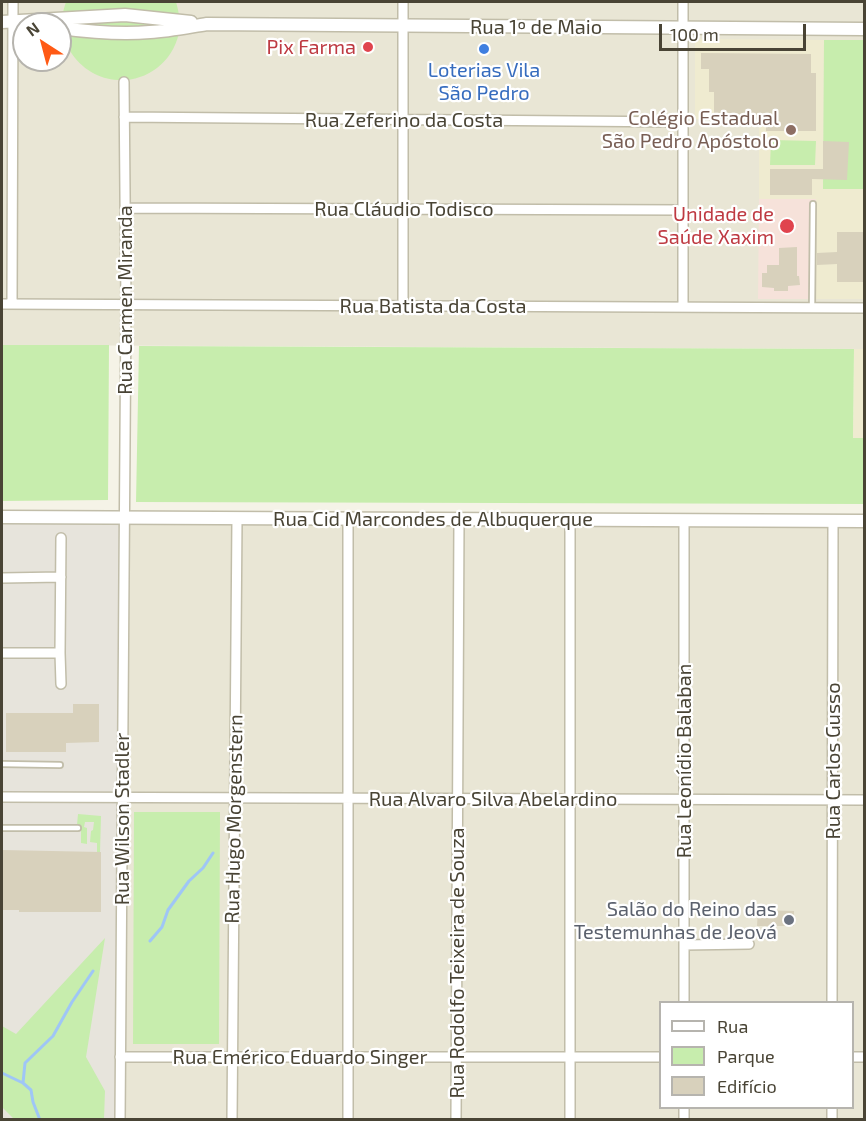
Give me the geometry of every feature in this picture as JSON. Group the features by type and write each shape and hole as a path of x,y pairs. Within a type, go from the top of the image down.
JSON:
{"street":[{"path":"12,304 11,24 13,2"},
{"path":"403,2 403,306"},
{"path":"683,2 683,307"},
{"name":"Rua 1º de Maio","path":"11,24 125,15 207,24 864,29"},
{"name":"Rua 1º de Maio","path":"72,30 124,34 207,24"},
{"name":"Rua Carmen Miranda","path":"124,82 126,304 124,518"},
{"name":"Rua Zeferino da Costa","path":"124,117 683,122"},
{"name":"Rua Cláudio Todisco","path":"125,208 683,210"},
{"name":"Rua Batista da Costa","path":"2,304 864,308"},
{"name":"Rua Cid Marcondes de Albuquerque","path":"2,518 864,520"},
{"name":"Rua Wilson Stadler","path":"120,1119 124,518"},
{"name":"Rua Hugo Morgenstern","path":"232,1119 237,518"},
{"path":"348,519 348,1119"},
{"name":"Rua Rodolfo Teixeira de Souza","path":"456,1119 459,519"},
{"path":"570,520 570,1119"},
{"name":"Rua Leonídio Balaban","path":"684,520 684,1001"},
{"name":"Rua Carlos Gusso","path":"832,1001 833,520"},
{"path":"61,538 61,684"},
{"path":"2,578 61,577"},
{"path":"2,653 60,653"},
{"name":"Rua Alvaro Silva Abelardino","path":"2,797 864,801"},
{"path":"684,945 749,944"},
{"name":"Rua Emérico Eduardo Singer","path":"120,1057 659,1057"}],"lane":[{"path":"812,308 813,204"},
{"path":"2,764 60,765"},
{"path":"2,828 78,828"}],"shaded area":[{"path":"2,2 864,2 864,349 2,345"},
{"name":"Colégio Estadual São Pedro Apóstolo","path":"695,39 824,40 823,188 864,189 864,299 815,299 816,200 759,199 759,119 695,119"},
{"name":"Unidade de Saúde Xaxim","path":"759,199 816,199 815,299 758,299"},
{"path":"854,349 864,349 864,438 853,438"},
{"path":"2,517 124,518 120,1119 2,1120"},
{"path":"124,518 864,521 864,1119 120,1120"}],"green space":[{"path":"66,2 176,2 179,33 172,51 148,74 132,79 116,80 100,76 85,68 72,54 72,12 63,12"},
{"path":"824,40 864,40 864,189 823,189"},
{"path":"771,140 816,141 815,165 770,165"},
{"path":"2,345 109,345 108,500 2,501"},
{"path":"139,346 854,349 853,438 864,438 864,504 136,502"},
{"path":"134,812 220,812 219,1044 133,1044"},
{"path":"78,814 101,816 100,853 97,853 97,843 90,842 94,822 85,822 87,844 81,843 81,825 77,825"},
{"path":"105,938 86,1057 105,1091 104,1119 14,1119 2,1107 2,1026 16,1034"}],"building":[{"path":"701,53 811,54 811,73 816,73 816,131 766,131 766,119 714,119 714,92 709,92 709,69 701,69"},
{"path":"823,141 849,142 847,180 812,179 812,195 770,195 770,169 823,169"},
{"path":"837,232 864,232 864,282 837,282 837,264 817,265 817,253 837,252"},
{"path":"797,247 797,276 799,276 800,285 788,286 788,291 774,291 774,288 762,287 762,273 767,273 767,265 779,265 779,248"},
{"path":"73,704 99,704 99,742 66,743 66,752 6,752 6,713 73,713"},
{"path":"2,850 101,852 101,912 2,910"},
{"path":"758,910 794,911 794,926 757,926"}],"waterway":[{"path":"150,941 162,927 168,910 213,853"},
{"path":"23,1083 25,1063 53,1036 93,971"},
{"path":"2,1073 23,1083 31,1090 40,1120"}],"place":[{"name":"Pix Farma","path":"368,47"},
{"name":"Loterias Vila São Pedro","path":"484,49"},
{"name":"Colégio Estadual São Pedro Apóstolo","path":"791,130"},
{"name":"Unidade de Saúde Xaxim","path":"787,226"},
{"name":"Salão do Reino das Testemunhas de Jeová","path":"789,920"}]}
